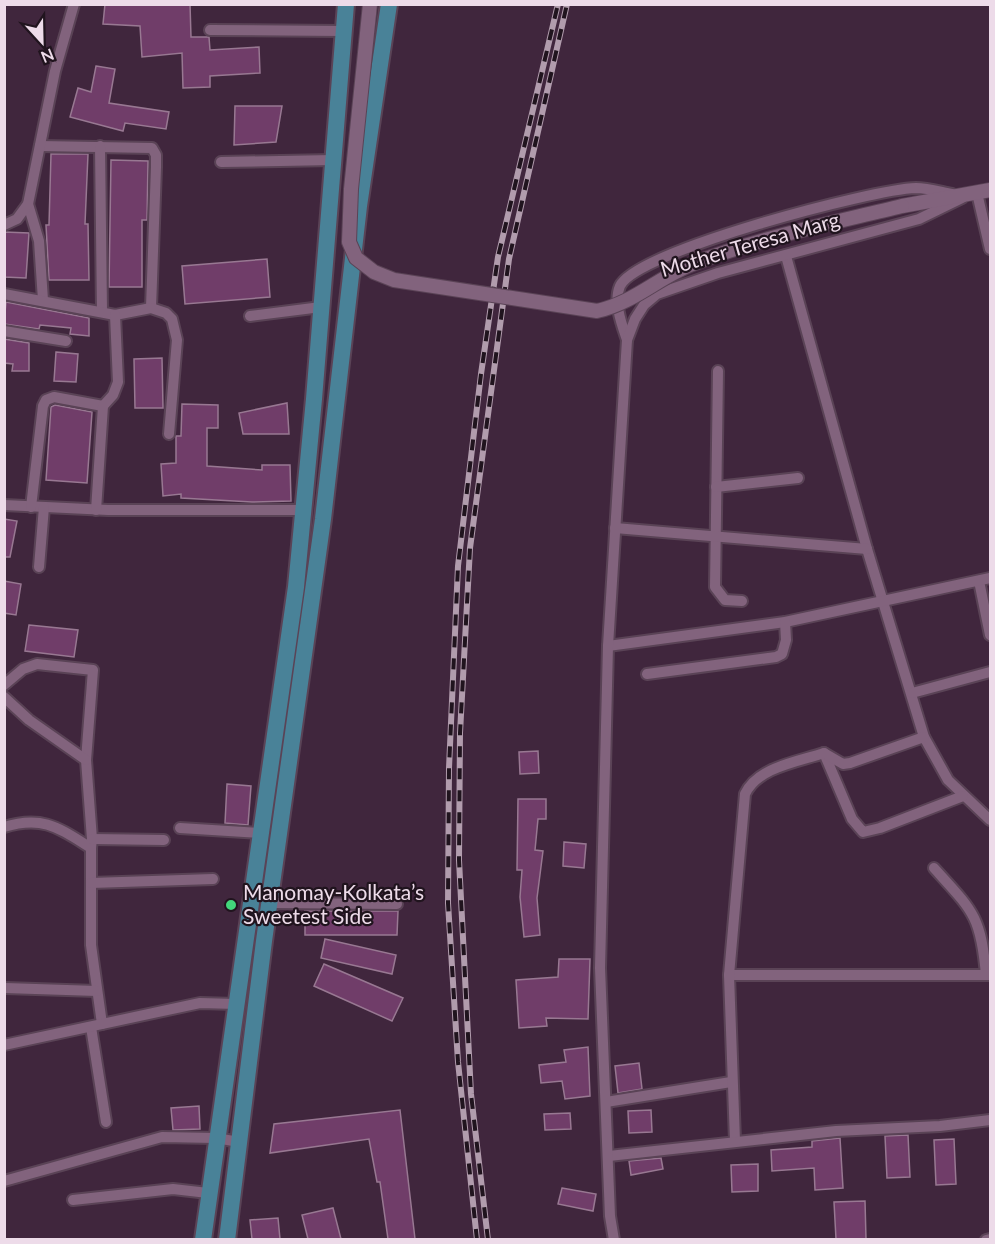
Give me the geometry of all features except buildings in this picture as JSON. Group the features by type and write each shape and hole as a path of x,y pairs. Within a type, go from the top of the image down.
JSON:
{"main road":[{"path":"203,1239 296,587 314,399 346,4"},
{"path":"227,1239 270,903 322,530 335,401 389,4"},
{"path":"337,109 373,112"},
{"path":"314,399 335,401"}],"street":[{"path":"4,225 17,219 28,204 55,71 74,4"},
{"path":"370,4 351,189 349,242 356,258 374,272 405,282 597,311 627,301 685,267 727,250 902,206 978,193 990,249"},
{"path":"210,30 343,31"},
{"path":"40,146 144,146 152,148 156,155 151,308"},
{"path":"100,146 102,312"},
{"path":"220,162 333,160"},
{"name":"Mother Teresa Marg","path":"627,340 618,298 620,286 629,275 663,257 729,233 871,197 916,188 978,193"},
{"name":"Mother Teresa Marg","path":"627,340 635,319 644,305 657,294 680,284 919,219 978,193"},
{"path":"28,204 39,241 43,300"},
{"path":"786,255 867,549 924,737 940,768 963,796 990,820"},
{"path":"4,294 116,315 151,308 166,313 176,327 169,434"},
{"path":"250,315 321,307"},
{"path":"96,510 103,406 113,395 118,382 116,315"},
{"path":"4,331 66,341"},
{"path":"614,1239 600,968 608,646 627,340"},
{"path":"718,371 715,587 725,600 742,601"},
{"path":"30,507 43,406 46,400 54,397 103,406"},
{"path":"716,487 798,478"},
{"path":"4,505 96,510 304,510"},
{"path":"39,567 44,507"},
{"path":"615,528 867,549"},
{"path":"608,646 785,622 985,579 990,635"},
{"path":"647,674 776,657 782,654 785,648 785,622"},
{"path":"4,685 23,669 37,664 93,670 86,760 92,843 91,945 97,991 97,1025 106,1122"},
{"path":"912,693 990,672"},
{"path":"4,697 29,720 86,760"},
{"path":"735,1141 731,1082 729,975 745,794 750,782 761,774 824,753 843,764 850,764 924,737"},
{"path":"824,753 852,819 863,832 870,832 963,796"},
{"path":"4,827 23,821 53,825 92,843 164,840"},
{"path":"180,828 260,833"},
{"path":"729,975 988,975 983,938 977,920 967,905 934,868"},
{"path":"91,883 213,879"},
{"path":"270,903 397,904"},
{"path":"5,988 97,991"},
{"path":"4,1045 200,1003 236,1004"},
{"path":"606,1102 731,1082"},
{"path":"609,1156 735,1141 990,1120"},
{"path":"4,1181 162,1137 216,1138 240,1142"},
{"path":"73,1200 173,1189 208,1193"}],"railway":[{"path":"477,1240 458,1062 448,903 449,768 458,566 481,374 498,257 558,4"},
{"path":"488,1240 471,1094 459,860 460,733 470,548 509,259 567,4"}],"place":[{"name":"Manomay-Kolkata’s Sweetest Side","path":"231,905"}]}
